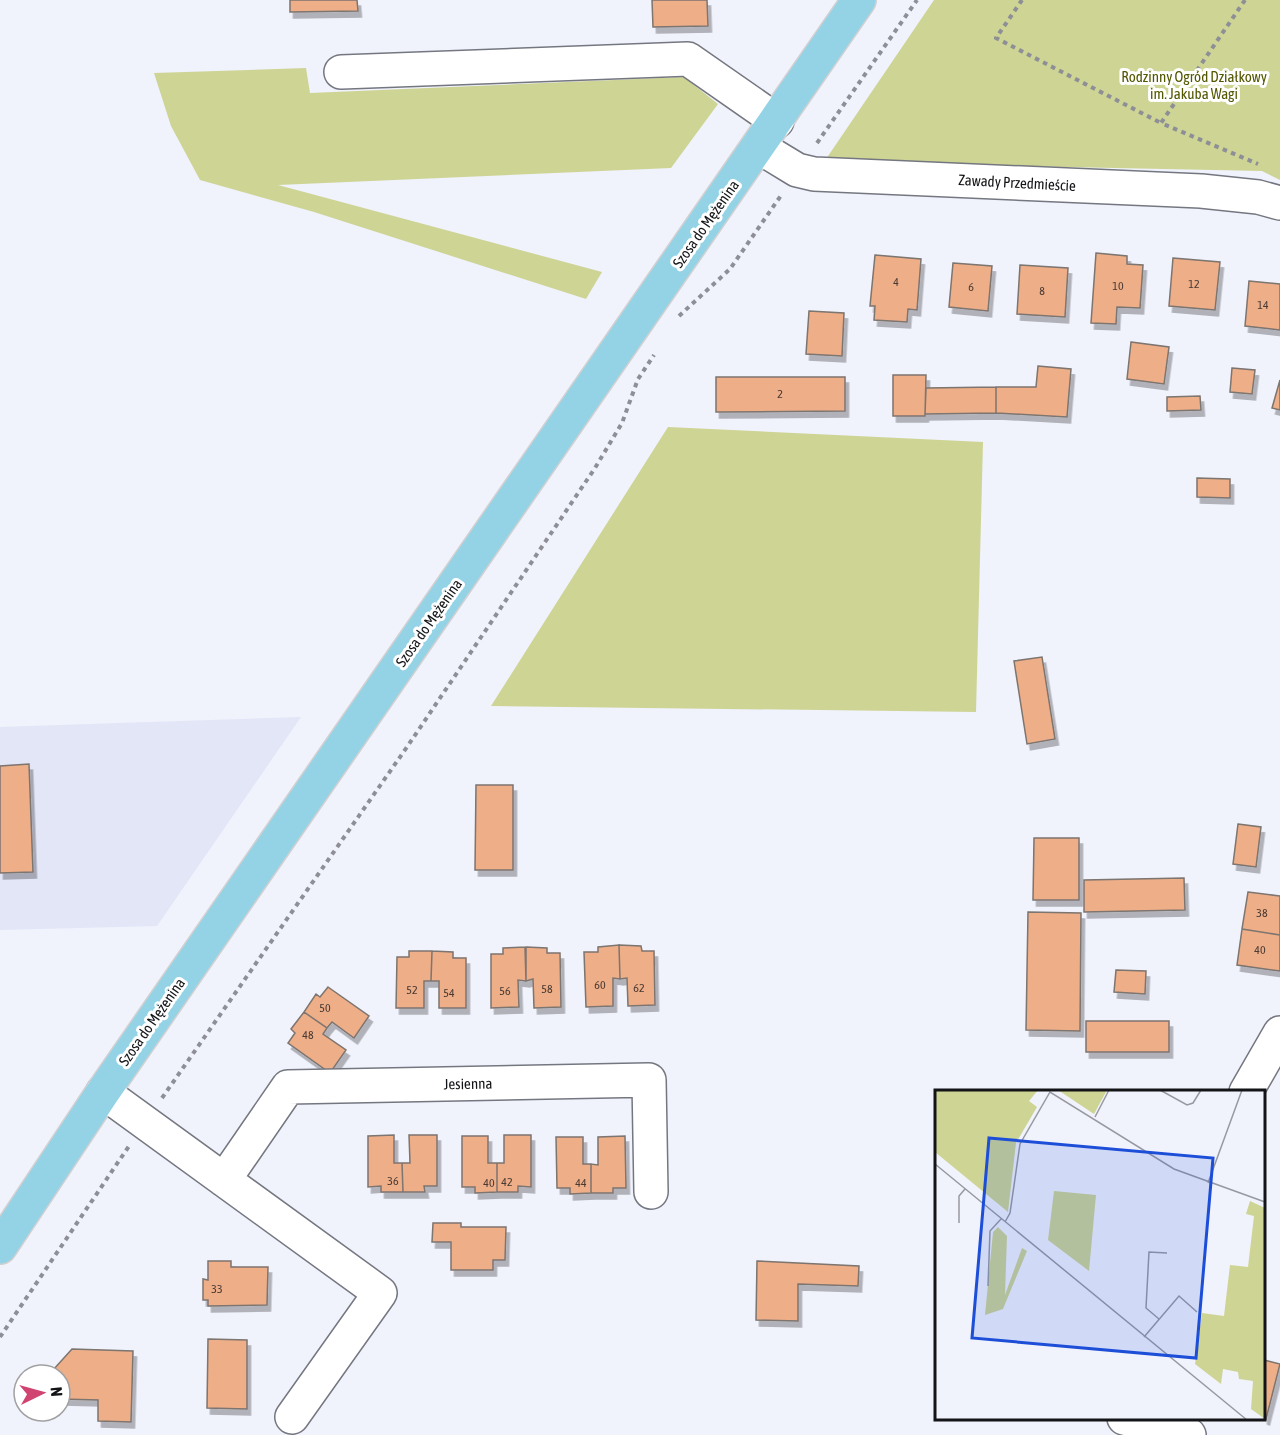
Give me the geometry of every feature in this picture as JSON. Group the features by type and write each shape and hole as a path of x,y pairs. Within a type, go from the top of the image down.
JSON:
{"main road":[{"name":"Szosa do Mężenina","path":"0,1247 103,1092 859,0"}],"street":[{"name":"Zawady Przedmieście","path":"341,72 688,59 768,134 797,170 814,174 1212,192 1258,197 1280,203"},
{"path":"1247,1090 1280,1033"},
{"name":"Jesienna","path":"224,1180 288,1087 649,1080 651,1192"},
{"path":"103,1092 380,1293 292,1417"},
{"path":"1112,1435 1116,1420"},
{"path":"1128,1420 1189,1435"}],"path":[{"path":"678,318 730,269 917,0"},
{"path":"1022,0 996,38 1161,123 1269,169"},
{"path":"1161,123 1245,0"},
{"path":"326,865 595,468 622,423 638,379 655,353"}],"shaded area":[{"path":"301,717 157,926 0,930 0,727"}],"green space":[{"name":"Rodzinny Ogród Działkowy im. Jakuba Wagi","path":"934,0 1280,0 1280,180 1262,171 824,162"},
{"path":"306,68 310,93 684,77 718,104 671,168 278,185 602,272 586,299 314,212 200,180 171,126 154,73"},
{"path":"668,427 983,442 976,712 491,706"}],"building":[{"path":"290,0 357,0 358,11 290,12"},
{"path":"652,0 707,0 708,26 653,27"},
{"path":"1096,253 1127,256 1127,264 1143,265 1140,308 1117,307 1116,324 1091,323"},
{"path":"875,255 921,259 917,310 908,309 907,322 874,320 875,306 870,306"},
{"path":"1173,258 1220,262 1215,310 1169,306"},
{"path":"953,263 992,266 988,311 949,307"},
{"path":"1020,265 1068,268 1065,317 1017,314"},
{"path":"1249,281 1280,284 1280,330 1245,326"},
{"path":"809,311 844,313 842,356 806,354"},
{"path":"1131,342 1169,347 1164,384 1127,379"},
{"path":"1038,366 1071,369 1067,417 996,413 996,387 1036,387"},
{"path":"1232,368 1255,370 1252,394 1230,392"},
{"path":"893,375 926,375 925,416 893,416"},
{"path":"716,377 845,377 845,411 716,412"},
{"path":"1280,380 1280,410 1272,408"},
{"path":"996,387 996,413 925,414 926,388"},
{"path":"1200,396 1201,410 1167,411 1167,397"},
{"path":"1197,478 1230,479 1230,498 1197,497"},
{"path":"1042,657 1055,739 1027,744 1014,661"},
{"path":"29,764 33,872 0,873 0,766"},
{"path":"476,785 513,785 513,870 475,870"},
{"path":"1238,824 1261,827 1256,867 1233,864"},
{"path":"1034,838 1079,838 1079,900 1033,900"},
{"path":"1184,878 1185,910 1084,912 1084,880"},
{"path":"1248,892 1280,896 1280,935 1242,929"},
{"path":"1028,912 1081,913 1080,1031 1026,1030"},
{"path":"1242,929 1280,935 1280,971 1237,965"},
{"path":"619,945 641,946 642,951 654,951 655,1005 628,1006 627,978 620,979"},
{"path":"619,945 620,979 613,978 613,1006 586,1007 584,952 598,952 598,947"},
{"path":"525,947 526,981 518,980 519,1007 491,1008 491,954 503,954 503,948"},
{"path":"526,947 547,948 547,953 560,953 561,1007 534,1008 533,979 526,981"},
{"path":"409,951 432,951 431,981 424,981 424,1008 396,1008 397,957 409,957"},
{"path":"432,951 453,952 453,958 466,958 466,1008 439,1008 439,981 431,981"},
{"path":"1116,970 1146,971 1145,994 1114,992"},
{"path":"328,987 369,1016 354,1038 332,1022 327,1028 304,1012 316,994 320,997"},
{"path":"304,1012 327,1028 323,1034 346,1050 330,1073 288,1043 295,1033 291,1029"},
{"path":"1086,1021 1169,1021 1169,1052 1086,1052"},
{"path":"394,1135 394,1163 402,1163 403,1192 381,1192 381,1186 368,1187 368,1136"},
{"path":"409,1135 437,1135 437,1186 424,1186 425,1192 403,1192 402,1163 410,1163"},
{"path":"504,1135 531,1135 531,1187 518,1186 518,1192 497,1192 497,1163 504,1163"},
{"path":"462,1136 488,1136 488,1163 497,1163 497,1192 475,1193 475,1187 462,1187"},
{"path":"625,1136 626,1188 613,1188 613,1193 591,1193 591,1164 598,1165 598,1137"},
{"path":"556,1137 583,1137 583,1164 591,1164 591,1193 570,1194 570,1188 557,1188"},
{"path":"433,1223 461,1223 461,1227 506,1227 505,1260 493,1260 493,1270 451,1270 451,1242 432,1242"},
{"path":"208,1261 231,1261 231,1267 268,1267 267,1305 208,1306 208,1300 203,1300 203,1279 208,1280"},
{"path":"757,1261 859,1266 858,1286 798,1284 798,1321 756,1320"},
{"path":"208,1339 247,1340 247,1409 207,1408"},
{"path":"72,1349 133,1351 131,1422 98,1421 98,1400 72,1399 72,1363 59,1363"},
{"path":"1265,1360 1280,1364 1265,1418"}]}
